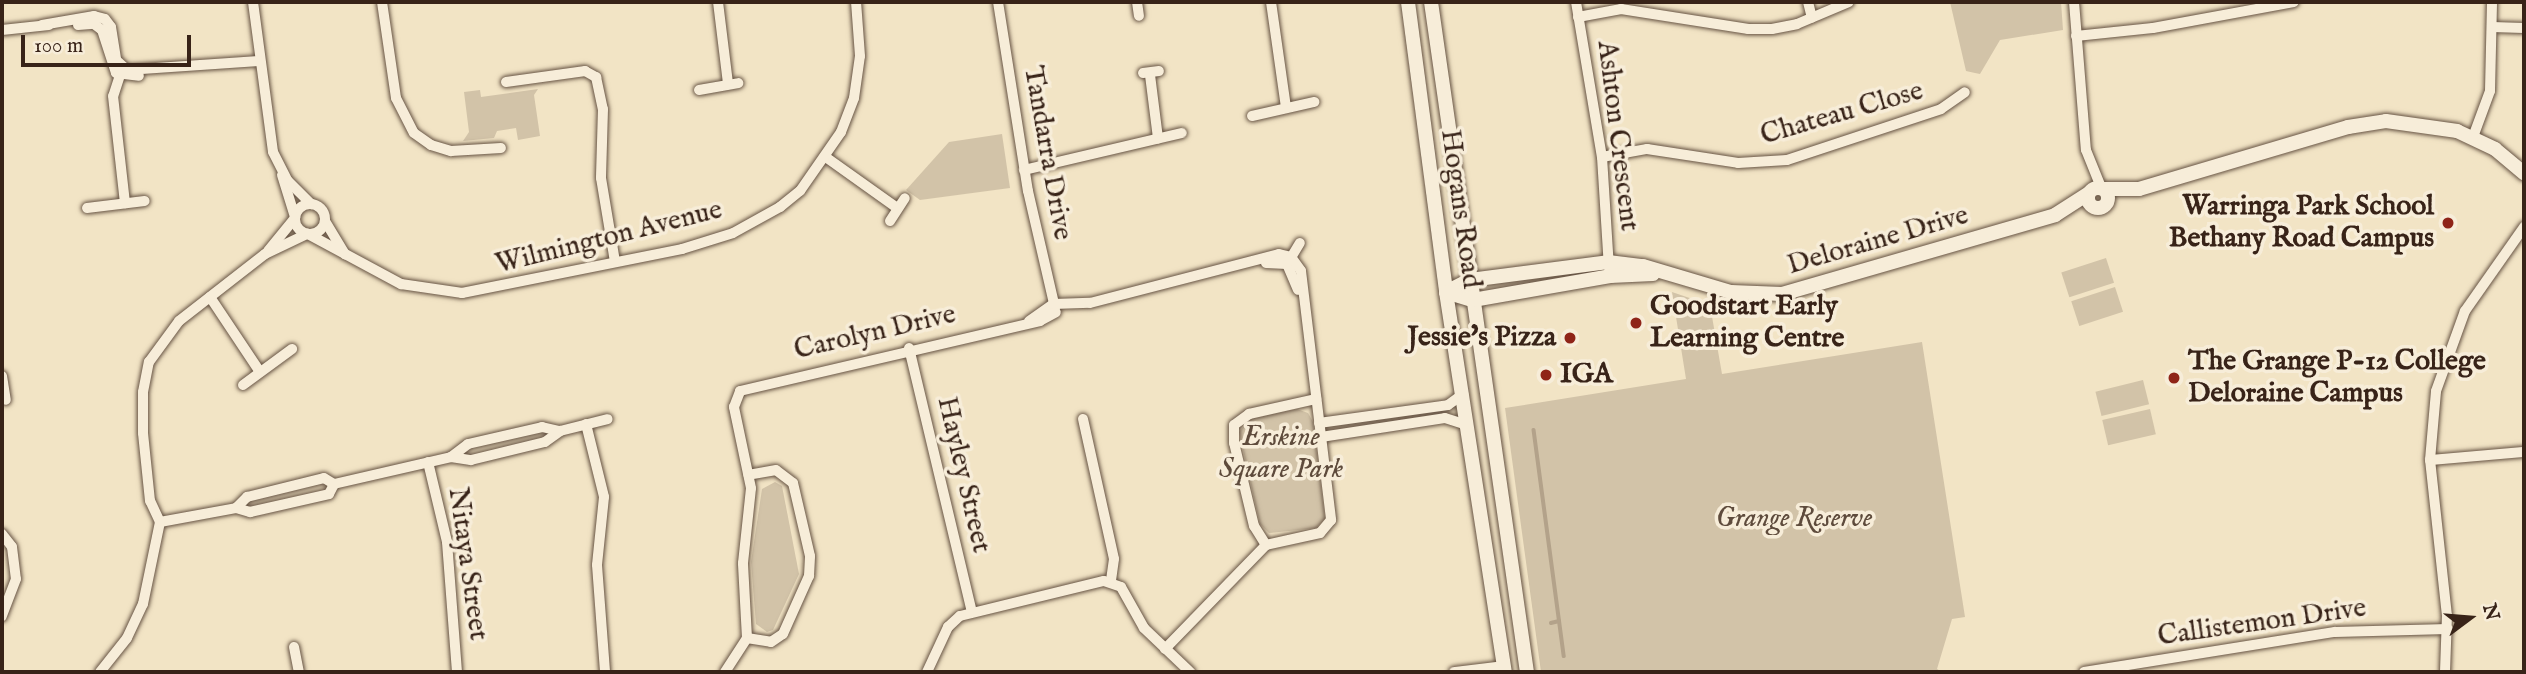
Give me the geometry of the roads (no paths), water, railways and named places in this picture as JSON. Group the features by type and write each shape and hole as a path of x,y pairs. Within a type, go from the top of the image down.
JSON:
{"street":[{"path":"253,2 258,61 271,142 295,218 307,234"},
{"path":"382,2 396,98 414,133 430,145 451,151 501,148"},
{"path":"699,90 733,84 718,2"},
{"name":"Wilmington Avenue","path":"307,234 401,284 462,293 615,262 733,233 780,207 827,158 854,98 860,56 856,2"},
{"name":"Tandarra Drive","path":"998,2 1024,170 1055,308"},
{"path":"1137,2 1139,16"},
{"path":"1271,2 1286,108"},
{"name":"Hogans Road","path":"1408,2 1446,292 1504,669"},
{"name":"Hogans Road","path":"1432,2 1527,668"},
{"name":"Ashton Crescent","path":"1576,2 1602,157 1609,269"},
{"path":"1808,2 1812,18"},
{"path":"1578,17 1621,9 1748,29 1812,18 1849,2"},
{"path":"2074,2 2090,167 2099,192"},
{"path":"2076,36 2153,28 2294,2"},
{"path":"2473,137 2488,103 2493,2"},
{"path":"2,30 94,16 105,19 112,31 114,57 121,71 113,96 125,203"},
{"path":"2492,27 2524,28"},
{"path":"121,71 258,61"},
{"path":"506,82 585,71 596,77 603,109 601,178 615,262"},
{"path":"1151,73 1158,138"},
{"name":"Chateau Close","path":"1602,157 1647,149 1738,163 1787,160 1941,109 1965,92"},
{"path":"1252,116 1314,102"},
{"name":"Deloraine Drive","path":"1446,292 1470,280 1555,268 1661,273 1742,294 1794,292 2066,210 2099,192 2131,191 2367,123 2427,123 2473,137 2524,173"},
{"path":"1024,170 1182,133"},
{"path":"827,158 897,208"},
{"path":"282,171 311,204 322,210 346,255"},
{"name":"Deloraine Drive","path":"2066,210 2094,208 2099,192"},
{"path":"890,221 905,198"},
{"path":"87,208 145,201"},
{"path":"100,672 127,638 143,604 160,522 150,501 142,433 144,378 165,337 265,254 301,207 311,204"},
{"path":"265,254 307,234 320,231 326,221"},
{"path":"2445,672 2448,629 2430,460 2432,411 2448,351 2475,293 2520,237 2524,227"},
{"path":"1165,649 1266,545 1315,534 1331,520 1301,271 1289,261 1300,243"},
{"name":"Carolyn Drive","path":"748,475 736,398 750,386 1029,321 1055,308 1090,303 1279,254 1289,261"},
{"path":"1555,268 1558,284"},
{"name":"Deloraine Drive","path":"1473,300 1558,284 1609,269"},
{"path":"1446,292 1473,300"},
{"path":"210,297 260,372"},
{"name":"Hayley Street","path":"909,348 972,612"},
{"path":"243,385 292,349"},
{"path":"2,376 8,401"},
{"path":"1319,423 1448,405 1463,394"},
{"path":"1266,545 1254,526 1234,425 1249,414 1316,399"},
{"path":"1321,437 1445,418 1467,425"},
{"path":"451,457 471,460 524,448 550,440 560,431 608,419"},
{"path":"1083,419 1114,559 1111,581"},
{"path":"586,424 604,497 597,565 605,672"},
{"path":"236,508 247,497 311,481 324,478 334,484 451,457 480,441 542,427 560,431"},
{"path":"2430,460 2524,452"},
{"name":"Nitaya Street","path":"428,462 447,542 457,672"},
{"path":"725,672 747,638 743,564 752,502 748,475 776,470 793,483 810,556 809,576 786,630 771,642 747,638"},
{"path":"160,522 236,508 250,512 329,494 334,484"},
{"path":"2,534 12,547 16,579 2,616"},
{"path":"927,672 948,626 972,612 1111,581 1121,587 1144,628 1190,672"},
{"name":"Callistemon Drive","path":"2084,672 2336,632 2448,629"},
{"path":"294,647 299,672"},
{"path":"1454,672 1527,668"}],"waterway":[{"path":"1534,430 1564,656"},
{"path":"1551,623 1559,621"}],"place":[{"name":"Warringa Park School Bethany Road Campus","path":"2448,223"},
{"name":"Goodstart Early Learning Centre","path":"1636,323"},
{"name":"Jessie's Pizza","path":"1570,338"},
{"name":"IGA","path":"1546,375"},
{"name":"The Grange P-12 College Deloraine Campus","path":"2174,378"}],"park label":[{"name":"Erskine Square Park","path":"1281,454"},
{"name":"Grange Reserve","path":"1794,519"}]}
